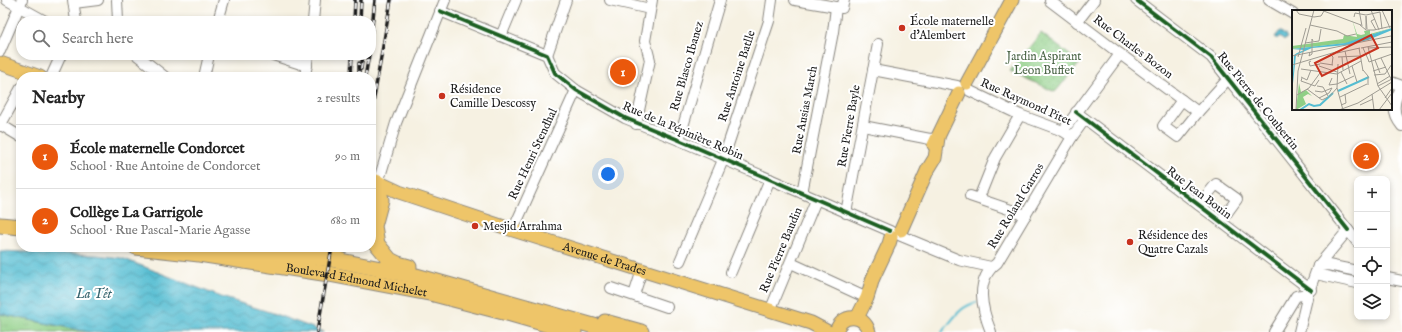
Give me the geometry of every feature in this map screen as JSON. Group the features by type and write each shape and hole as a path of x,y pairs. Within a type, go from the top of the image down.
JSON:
{"highway":[{"path":"376,189 381,200 376,219"},
{"path":"1,232 16,228"},
{"path":"1,232 16,235"},
{"path":"376,240 377,244 390,260 398,264 522,297 641,332"},
{"name":"Boulevard Edmond Michelet","path":"181,252 329,274 434,294 574,332"},
{"name":"Boulevard Edmond Michelet","path":"270,252 331,259 416,276 616,332"},
{"path":"352,279 466,308 545,332"}],"main road":[{"path":"869,332 865,323 857,318 867,298 873,278 879,265 890,252 904,210 916,195 926,171 934,158 938,138 946,122 960,102 963,88 987,36 999,25 1012,0"},
{"path":"0,63 22,72"},
{"name":"Avenue de Prades","path":"376,183 513,230 811,323 838,327 848,318 857,318"},
{"name":"Avenue de Prades","path":"811,323 828,332"}],"street":[{"path":"6,0 20,3 37,16"},
{"path":"75,16 74,2 98,0"},
{"path":"117,0 118,16"},
{"path":"219,16 224,0"},
{"path":"314,16 316,0"},
{"path":"376,174 445,0"},
{"path":"502,36 516,0"},
{"path":"440,11 547,54 566,0"},
{"path":"610,0 651,5 644,41 650,60 636,124"},
{"name":"Rue Blasco Ibanez","path":"679,140 720,0"},
{"name":"Rue Antoine Batlle","path":"680,261 723,160 770,20 772,0"},
{"path":"795,0 842,8 844,0"},
{"name":"Rue Charles Bozon","path":"1051,0 1050,1 1077,22 1198,112"},
{"path":"1077,22 1094,0"},
{"name":"Rue Pierre de Coubertin","path":"1136,0 1212,57 1354,238"},
{"path":"1269,0 1292,13"},
{"path":"0,51 20,3"},
{"name":"Rue Ausias March","path":"802,193 833,32 836,7"},
{"name":"Rue Pierre Bayle","path":"846,213 878,44"},
{"name":"Rue de la Pépinière Robin","path":"547,54 555,73 576,90 636,124 679,140 846,213 959,260 991,267"},
{"path":"1063,131 1120,54"},
{"path":"53,72 59,60"},
{"path":"143,60 159,72"},
{"path":"205,72 208,60"},
{"path":"288,60 307,66"},
{"path":"306,72 308,60"},
{"name":"Rue Raymond Pitet","path":"873,70 963,88 1020,115 1063,131 1072,137"},
{"path":"1182,100 1163,126 1178,137 1228,79"},
{"path":"1392,82 1402,86 1396,95 1394,103 1394,112 1397,120 1402,126"},
{"name":"Rue Henri Stendhal","path":"513,230 576,90"},
{"path":"16,97 0,126 16,134"},
{"name":"Rue Jean Bouin","path":"1076,112 1221,221 1309,292"},
{"path":"1020,115 995,158 975,197 1026,215"},
{"name":"Rue Roland Garros","path":"991,332 984,314 982,297 983,281 991,267 997,263 1072,137 1085,119"},
{"path":"863,126 930,138 938,138"},
{"path":"731,272 770,179"},
{"name":"Rue Jean Bouin","path":"1199,205 1216,184 1237,199 1221,221"},
{"name":"Rue Pierre Baudin","path":"770,311 816,200"},
{"path":"1299,332 1309,292 1317,270 1348,230"},
{"path":"790,263 867,298"},
{"path":"1317,270 1328,265 1354,268"},
{"path":"634,295 642,270"},
{"path":"1317,270 1354,281"},
{"path":"1390,279 1402,281"},
{"path":"611,288 667,307"},
{"path":"1274,332 1296,296 1309,292"}],"green space":[{"name":"Jardin Aspirant Leon Buffet","path":"1041,33 1080,63 1055,92 1010,71"},
{"path":"0,314 89,332 0,332"}],"water":[{"path":"1280,31 1287,37 1284,41 1280,37 1278,39 1275,37"},
{"name":"La Têt","path":"0,251 97,255 122,258 221,297 272,313 324,332 89,332 0,314"}],"waterway":[{"path":"942,332 961,310 970,304 977,302"}],"railway":[{"path":"354,16 355,0"},
{"path":"360,16 361,0"},
{"path":"373,16 375,0"},
{"path":"376,86 391,0"},
{"path":"351,72 352,60"},
{"path":"361,69 362,60"},
{"path":"366,72 368,60"},
{"path":"359,63 359,72"},
{"path":"317,332 331,252"}],"cycle path":[{"path":"1136,0 1211,57 1348,230"},
{"path":"440,11 547,55 555,73 576,90 625,118 890,231"},
{"path":"1076,112 1311,290"}],"place":[{"name":"École maternelle d'Alembert","path":"902,28"},
{"name":"École maternelle Condorcet","path":"623,72"},
{"name":"Résidence Camille Descossy","path":"442,96"},
{"name":"Collège La Garrigole","path":"1366,156"},
{"name":"Mesjid Arrahma","path":"475,226"},
{"name":"Résidence des Quatre Cazals","path":"1130,242"}]}
